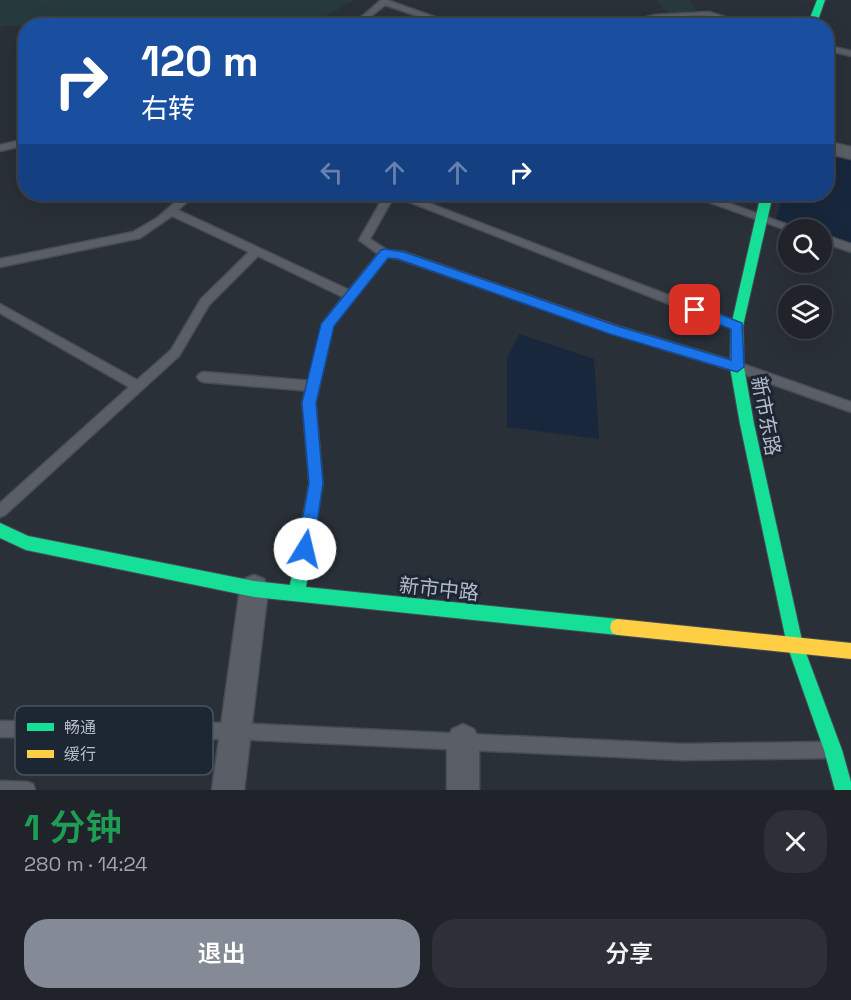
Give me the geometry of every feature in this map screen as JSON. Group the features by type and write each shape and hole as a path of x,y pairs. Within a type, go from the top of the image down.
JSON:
{"street":[{"path":"814,18 821,0"},
{"path":"834,149 851,153"},
{"name":"新市东路","path":"765,201 738,326 737,367 747,424 795,645 833,750 844,790"},
{"path":"297,593 316,483 309,403 328,324"},
{"name":"新市中路","path":"0,530 26,543 254,589 851,651"},
{"path":"228,790 254,589"},
{"path":"463,740 463,790"}],"lane":[{"path":"364,18 384,2 432,18"},
{"path":"651,18 709,14 723,18"},
{"path":"834,49 851,54"},
{"path":"0,148 18,144"},
{"path":"0,263 135,235 183,201"},
{"path":"386,201 364,240 385,254 399,255 615,330 737,367 851,407"},
{"path":"415,201 738,326"},
{"path":"715,201 778,223"},
{"path":"171,211 351,296"},
{"path":"832,241 851,248"},
{"path":"0,512 175,353 205,302 257,251"},
{"path":"328,324 385,254"},
{"path":"0,308 139,387"},
{"path":"203,377 314,386"},
{"path":"0,729 15,729"},
{"path":"213,731 463,740 683,752 833,750"},
{"path":"0,789 27,790"}],"green space":[{"path":"0,0 354,0 322,18 18,18 18,25 0,26"},
{"path":"657,0 689,0 696,9 679,17 662,8"}],"water":[{"path":"834,152 851,156 851,243 832,237 832,219 776,220 781,201 834,201"},
{"path":"519,334 594,359 599,439 507,427 507,358"}],"traffic: fast":[{"path":"814,18 821,0"},
{"path":"765,201 737,326 737,367 747,424 795,645 833,750 844,790"},
{"path":"297,593 316,483 309,403 328,324"},
{"path":"0,530 26,543 254,589 618,627"}],"traffic: slow":[{"path":"618,627 851,651"}],"route":[{"path":"305,549 316,483 309,403 328,324 385,254 399,255 615,330 737,367 738,326 695,310"}]}
